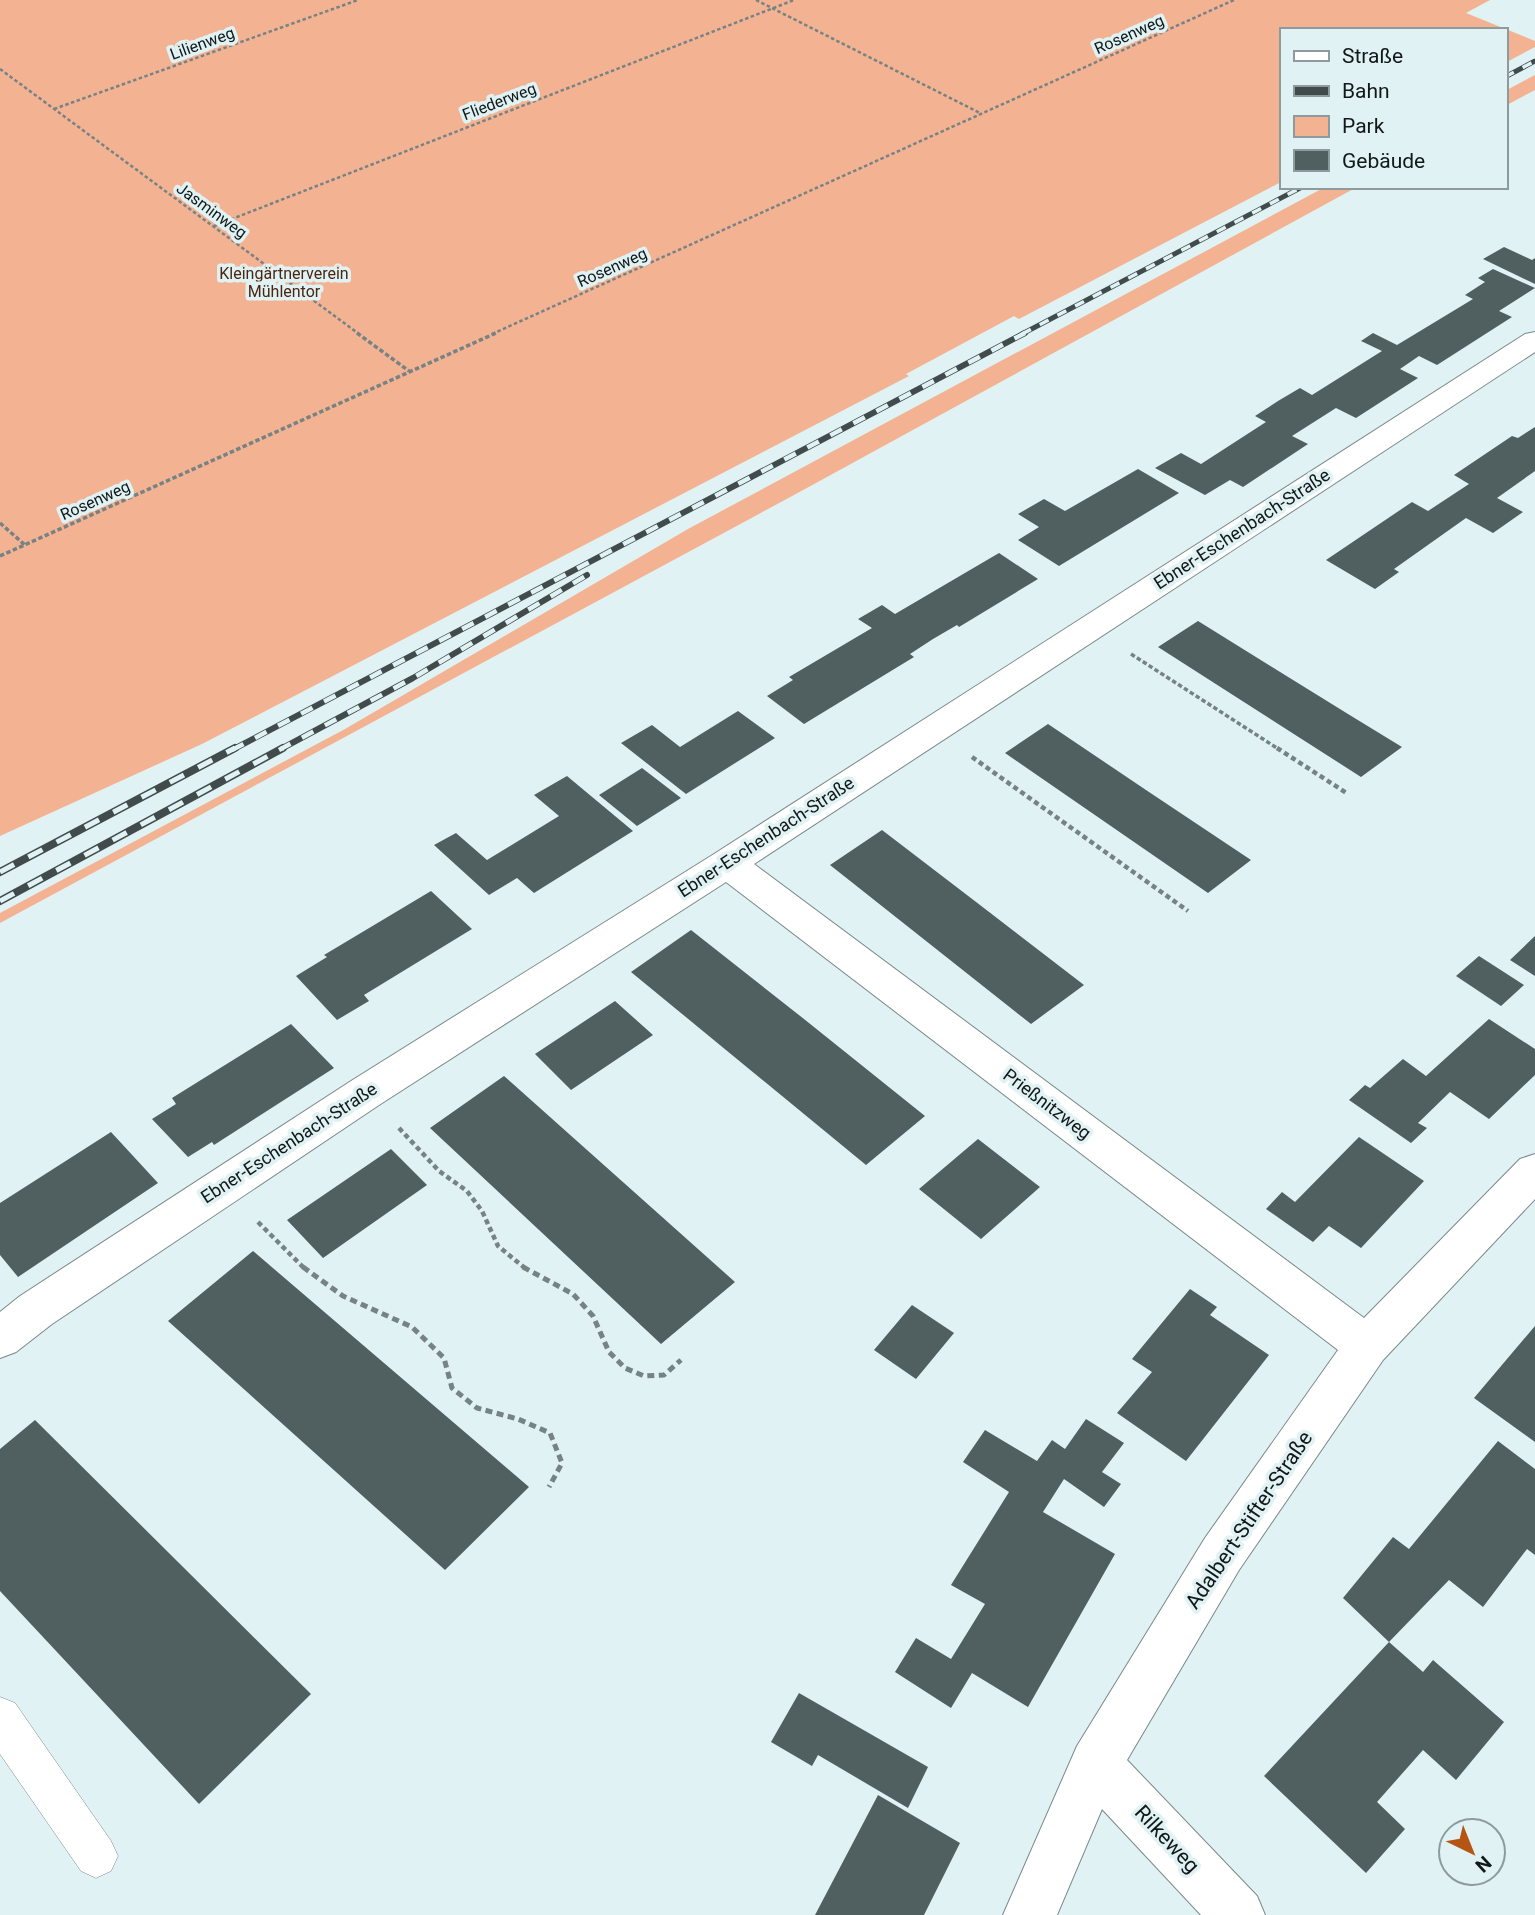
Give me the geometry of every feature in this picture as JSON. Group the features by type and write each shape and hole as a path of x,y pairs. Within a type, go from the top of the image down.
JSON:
{"street":[{"name":"Ebner-Eschenbach-Straße","path":"0,1338 36,1310 365,1093 727,863 1535,340"},
{"name":"Prießnitzweg","path":"727,863 1367,1346"},
{"name":"Adalbert-Stifter-Straße","path":"1030,1915 1095,1763 1222,1554 1367,1346 1535,1171"},
{"name":"Rilkeweg","path":"1095,1763 1238,1915"}],"lane":[{"path":"0,1718 96,1856"}],"path":[{"name":"Lilienweg","path":"54,109 358,0"},
{"path":"756,0 981,113"},
{"name":"Fliederweg","path":"214,226 794,0"},
{"name":"Rosenweg","path":"0,556 1234,0"},
{"name":"Jasminweg","path":"0,69 410,372"},
{"path":"0,523 25,545"},
{"path":"1090,628 1348,794"},
{"path":"933,729 1188,911"},
{"path":"365,1093 421,1153 467,1191 482,1211 498,1246 517,1264 573,1294 593,1316 609,1352 625,1368 644,1376 664,1375 681,1360"},
{"path":"223,1186 312,1275 343,1296 412,1327 444,1358 452,1388 477,1408 518,1419 550,1433 562,1463 549,1487"}],"green space":[{"name":"Kleingärtnerverein Mühlentor","path":"0,0 1490,0 1466,13 1503,28 1280,28 1280,183 1019,319 1014,316 906,374 909,376 202,744 0,836"},
{"name":"Kleingärtnerverein Mühlentor","path":"1507,30 1535,41 1535,47 1507,62"},
{"path":"1535,75 1535,90 1507,105 1507,90"},
{"path":"1321,189 1353,189 794,495 0,923 0,913 345,729 688,529"}],"building":[{"path":"1504,247 1532,260 1535,258 1535,284 1483,259"},
{"path":"1493,269 1535,288 1499,311 1512,317 1437,365 1419,356 1400,369 1418,378 1356,418 1336,408 1292,436 1308,444 1243,487 1230,480 1205,495 1155,468 1181,453 1201,464 1266,422 1255,416 1278,401 1300,388 1312,395 1382,351 1361,341 1373,333 1397,345 1473,299 1465,295 1485,282 1478,278"},
{"path":"1535,427 1535,471 1497,498 1523,512 1493,533 1466,518 1394,569 1399,572 1375,589 1326,560 1412,502 1428,511 1469,484 1454,475 1512,436 1518,438"},
{"path":"1138,469 1179,493 1059,566 1018,540 1039,527 1018,514 1044,499 1065,511"},
{"path":"999,553 1038,579 959,627 957,625 933,639 910,654 914,657 804,724 767,696 793,680 789,677 872,628 858,619 882,605 895,614"},
{"path":"1198,621 1402,747 1361,777 1158,647"},
{"path":"738,711 775,738 686,794 621,743 652,725 680,747"},
{"path":"1048,724 1251,860 1208,893 1005,753"},
{"path":"642,768 681,798 637,826 599,795"},
{"path":"567,776 633,831 534,893 517,878 489,895 434,845 456,833 487,860 559,816 534,795"},
{"path":"882,830 1084,985 1031,1024 830,865"},
{"path":"431,891 472,929 364,995 369,1001 337,1020 296,976 327,957 324,955"},
{"path":"691,930 925,1116 866,1165 631,972"},
{"path":"1535,936 1535,976 1510,960"},
{"path":"1479,956 1524,985 1501,1006 1456,976"},
{"path":"615,1001 653,1035 571,1090 535,1054"},
{"path":"1489,1019 1535,1049 1535,1075 1489,1119 1450,1092 1418,1123 1427,1128 1411,1143 1349,1100 1365,1085 1370,1088 1403,1059 1426,1076"},
{"path":"291,1024 334,1068 214,1145 212,1142 188,1157 152,1119 176,1104 172,1098"},
{"path":"504,1076 735,1282 661,1344 430,1128"},
{"path":"111,1132 158,1183 18,1277 0,1255 0,1203"},
{"path":"1359,1137 1424,1181 1361,1248 1329,1226 1313,1242 1266,1209 1282,1192 1295,1202"},
{"path":"978,1139 1040,1187 981,1239 919,1189"},
{"path":"391,1149 427,1185 323,1258 287,1220"},
{"path":"253,1251 529,1487 445,1570 168,1321"},
{"path":"1190,1289 1217,1307 1210,1315 1269,1355 1186,1461 1117,1413 1152,1372 1132,1359"},
{"path":"912,1305 954,1333 916,1379 874,1350"},
{"path":"1535,1326 1535,1442 1474,1398"},
{"path":"1086,1419 1124,1443 1102,1472 1121,1484 1104,1507 1064,1479 1043,1512 1115,1554 1028,1707 972,1673 951,1708 895,1672 916,1638 951,1659 985,1604 951,1585 1009,1492 963,1462 985,1430 1037,1461 1052,1440 1065,1449"},
{"path":"35,1420 311,1694 199,1804 0,1591 0,1449"},
{"path":"1498,1441 1535,1469 1535,1555 1527,1549 1483,1607 1449,1580 1389,1642 1343,1598 1393,1537 1409,1549"},
{"path":"1389,1642 1423,1672 1433,1660 1504,1722 1456,1780 1423,1750 1377,1802 1405,1829 1366,1873 1264,1776"},
{"path":"799,1693 928,1767 908,1808 818,1755 812,1766 771,1742"},
{"path":"878,1795 960,1843 924,1915 815,1915"}],"railway":[{"path":"1507,76 1535,61"},
{"path":"1022,334 1298,189"},
{"path":"232,750 1025,333"},
{"path":"279,750 413,678 587,575"},
{"path":"0,872 235,748"},
{"path":"0,901 283,748"}]}
